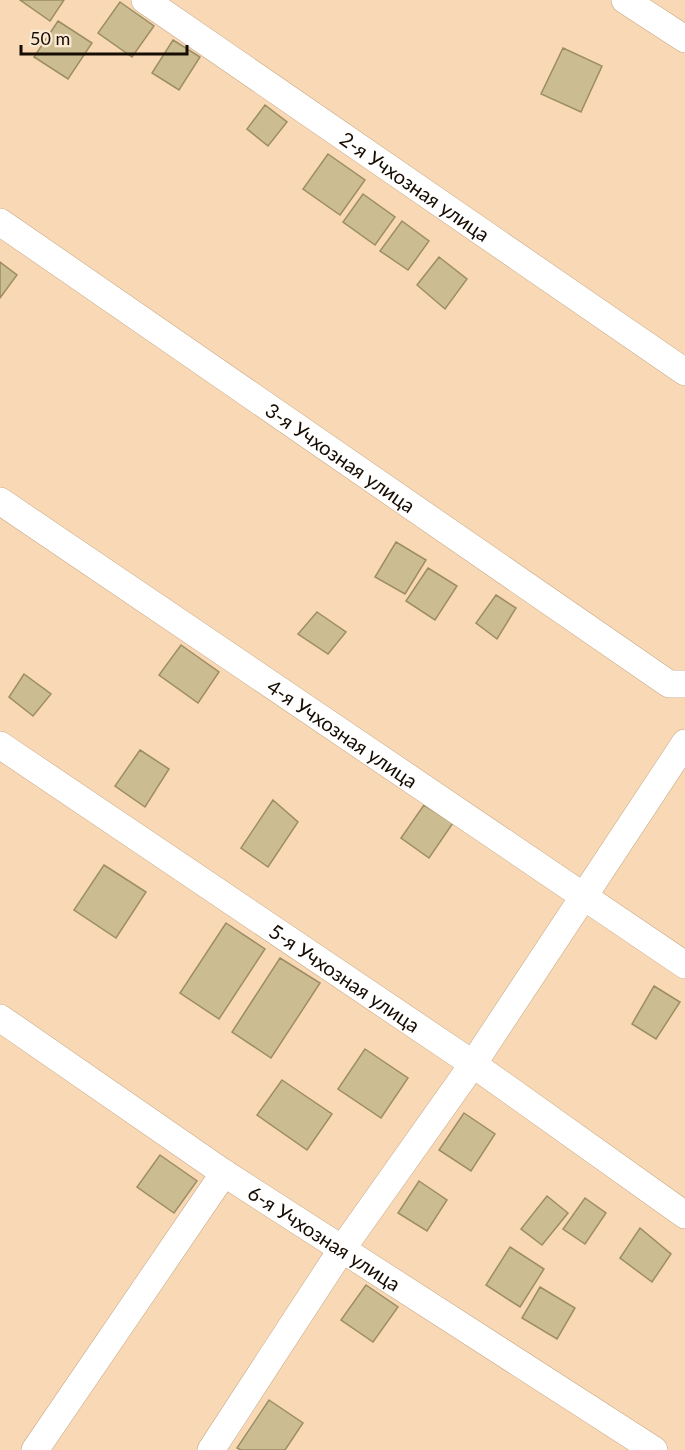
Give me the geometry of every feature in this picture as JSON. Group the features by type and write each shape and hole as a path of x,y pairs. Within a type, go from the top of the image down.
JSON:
{"street":[{"name":"2-я Учхозная улица","path":"145,0 685,372"},
{"path":"625,0 685,39"},
{"name":"3-я Учхозная улица","path":"0,222 669,684 685,684"},
{"name":"4-я Учхозная улица","path":"0,501 685,965"},
{"path":"211,1450 342,1249 473,1064 685,743"},
{"name":"5-я Учхозная улица","path":"0,745 473,1064 685,1215"},
{"name":"6-я Учхозная улица","path":"2,1023 224,1173 654,1450"},
{"path":"35,1450 224,1173"}],"building":[{"path":"20,0 64,0 50,21"},
{"path":"120,2 154,26 132,57 98,33"},
{"path":"58,21 92,43 68,79 34,57"},
{"path":"173,40 200,57 179,90 152,73"},
{"path":"563,48 602,66 581,112 541,94"},
{"path":"265,105 287,122 268,146 247,129"},
{"path":"328,154 365,180 340,215 303,189"},
{"path":"363,194 395,217 375,245 343,222"},
{"path":"402,221 429,241 408,270 380,251"},
{"path":"439,257 467,279 445,309 417,285"},
{"path":"0,262 17,275 0,298"},
{"path":"396,542 426,560 405,594 375,577"},
{"path":"428,568 457,586 435,620 406,601"},
{"path":"496,595 516,608 497,639 476,623"},
{"path":"317,612 346,632 328,654 298,634"},
{"path":"181,645 219,672 198,703 159,675"},
{"path":"24,674 51,694 33,716 9,697"},
{"path":"140,750 169,769 145,807 115,786"},
{"path":"273,800 298,822 268,867 241,848"},
{"path":"424,805 453,823 429,858 401,838"},
{"path":"104,865 146,892 116,938 74,910"},
{"path":"226,923 265,949 219,1019 180,993"},
{"path":"280,958 320,983 271,1058 232,1032"},
{"path":"654,986 680,1002 656,1039 632,1024"},
{"path":"365,1049 408,1078 381,1118 338,1089"},
{"path":"282,1080 332,1114 307,1150 257,1115"},
{"path":"464,1113 495,1134 471,1171 439,1150"},
{"path":"160,1155 197,1181 174,1213 137,1187"},
{"path":"419,1181 447,1200 427,1231 398,1213"},
{"path":"547,1196 568,1213 542,1245 521,1229"},
{"path":"585,1198 606,1213 585,1244 563,1229"},
{"path":"640,1228 671,1254 652,1282 620,1258"},
{"path":"510,1247 544,1269 520,1307 486,1285"},
{"path":"366,1285 398,1307 373,1342 341,1320"},
{"path":"540,1287 575,1308 557,1339 522,1318"},
{"path":"269,1400 303,1423 285,1450 241,1450 237,1448"}]}
